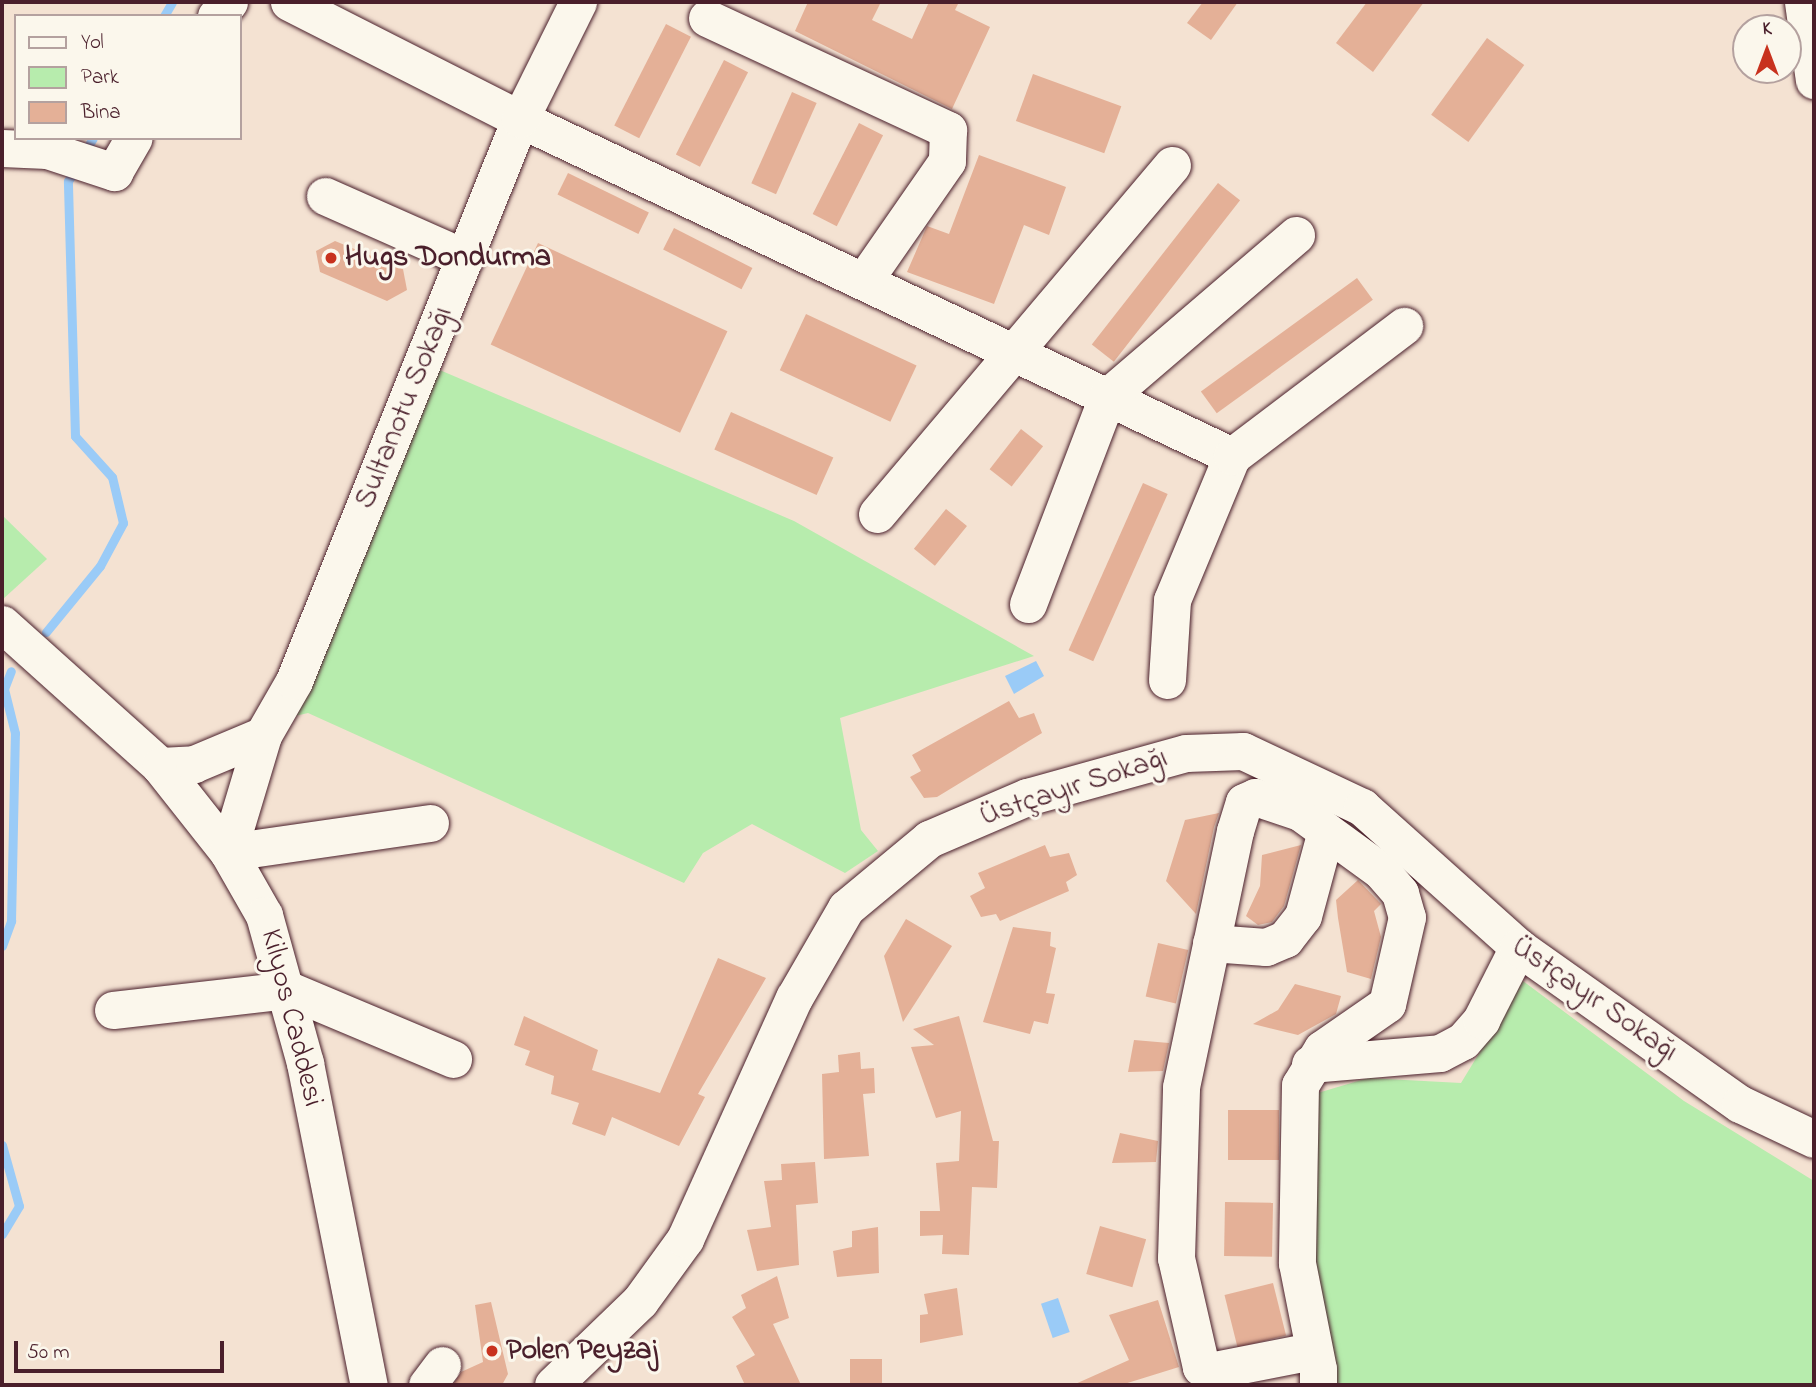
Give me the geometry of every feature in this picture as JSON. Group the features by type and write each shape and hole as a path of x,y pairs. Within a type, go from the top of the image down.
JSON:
{"street":[{"path":"289,2 520,119 865,279 1232,456"},
{"name":"Sultanotu Sokağı","path":"228,852 262,736 295,681 520,119 578,2"},
{"path":"1803,2 1814,80"},
{"path":"707,18 948,130 947,161 865,279"},
{"path":"2,148 62,156 114,172 133,140"},
{"path":"877,514 1010,351 1172,165"},
{"path":"325,196 465,258"},
{"path":"1028,604 1107,397 1296,234"},
{"path":"1167,680 1172,600 1232,456 1404,326"},
{"name":"Kilyos Caddesi","path":"2,624 160,766 228,852 264,915 289,990 369,1385"},
{"path":"160,766 194,764 262,736"},
{"name":"Üstçayır Sokağı","path":"553,1385 640,1301 685,1239 794,998 846,908 929,839 1114,769 1186,753 1243,751 1362,807 1518,947 1740,1104 1814,1139"},
{"path":"1276,799 1326,831 1381,871 1401,893 1407,917 1387,1004 1310,1065 1300,1085 1297,1250 1315,1368 1210,1371 1201,1367 1182,1307 1175,1134 1211,943 1244,802 1276,799"},
{"path":"228,852 430,823"},
{"path":"1211,943 1266,947 1285,939 1303,916 1326,831"},
{"path":"1310,1065 1440,1053 1463,1041 1481,1020 1518,947"},
{"path":"113,1010 289,990 453,1059"}],"green space":[{"path":"435,368 794,521 1034,656 840,718 861,830 878,851 845,873 752,824 703,853 684,883 308,713 287,718 310,681 435,381"},
{"path":"2,515 47,559 2,600"},
{"path":"1523,981 1684,1101 1814,1181 1814,1385 1332,1385 1314,1303 1311,1095 1368,1078 1461,1083"}],"water":[{"path":"1036,661 1044,676 1014,694 1005,676"},
{"path":"1058,1298 1070,1332 1053,1338 1041,1304"}],"building":[{"path":"808,2 881,2 872,20 912,39 929,2 959,2 955,10 990,27 952,109 795,31"},
{"path":"1203,2 1238,2 1211,40 1187,23"},
{"path":"1367,2 1424,2 1373,72 1336,43"},
{"path":"666,24 691,37 639,138 614,126"},
{"path":"1487,38 1524,65 1468,142 1431,115"},
{"path":"724,60 748,72 700,167 676,154"},
{"path":"1033,74 1121,106 1104,153 1016,121"},
{"path":"792,92 817,103 776,194 751,183"},
{"path":"859,123 883,135 837,226 813,214"},
{"path":"979,155 1066,187 1049,235 1024,225 994,304 907,272 927,226 949,234"},
{"path":"568,173 649,212 638,234 557,195"},
{"path":"1218,183 1240,200 1114,362 1092,345"},
{"path":"674,228 752,268 742,289 663,249"},
{"path":"335,241 403,269 407,290 387,301 320,272 316,251"},
{"path":"538,243 727,331 680,433 491,345"},
{"path":"1357,278 1373,300 1217,413 1201,391"},
{"path":"806,314 917,366 890,422 780,370"},
{"path":"731,412 833,458 817,495 714,449"},
{"path":"1021,429 1043,446 1012,486 990,469"},
{"path":"1143,483 1168,494 1093,661 1069,650"},
{"path":"946,509 967,526 935,566 914,549"},
{"path":"1009,701 1019,718 1034,713 1042,733 937,797 924,798 910,777 921,771 912,755"},
{"path":"1219,813 1196,914 1166,881 1185,820"},
{"path":"1045,845 1050,857 1069,853 1077,875 1066,882 1069,891 1000,921 996,914 981,917 970,896 985,888 978,873"},
{"path":"1301,845 1284,906 1272,922 1258,925 1246,916 1260,886 1262,855"},
{"path":"1358,880 1381,904 1374,911 1381,937 1371,979 1347,972 1338,918 1336,900"},
{"path":"906,919 952,946 903,1022 884,956"},
{"path":"1013,927 1051,932 1050,946 1056,948 1046,993 1055,994 1048,1024 1034,1021 1030,1034 983,1022"},
{"path":"1158,943 1188,950 1176,1004 1146,997"},
{"path":"718,958 766,978 698,1094 705,1097 679,1146 612,1117 605,1136 572,1124 579,1103 551,1094 554,1076 525,1065 530,1051 514,1045 524,1016 598,1050 592,1070 660,1093"},
{"path":"1295,984 1341,996 1336,1014 1298,1035 1253,1024 1278,1010"},
{"path":"959,1016 993,1141 999,1141 997,1188 972,1187 969,1255 942,1254 943,1235 920,1236 920,1211 940,1211 936,1163 959,1161 961,1111 936,1118 911,1047 934,1045 913,1029"},
{"path":"1134,1040 1169,1043 1163,1071 1128,1072"},
{"path":"860,1052 861,1069 874,1068 875,1093 863,1094 869,1156 824,1159 822,1074 839,1072 838,1055"},
{"path":"1228,1110 1279,1110 1279,1160 1228,1160"},
{"path":"1120,1133 1158,1141 1156,1162 1112,1163"},
{"path":"815,1162 818,1203 796,1205 799,1265 757,1271 747,1230 771,1227 764,1181 782,1180 781,1164"},
{"path":"1225,1202 1273,1203 1272,1257 1224,1256"},
{"path":"1100,1226 1146,1239 1132,1287 1086,1274"},
{"path":"878,1227 879,1273 837,1277 833,1251 852,1247 852,1231"},
{"path":"777,1276 789,1318 773,1324 801,1385 745,1385 736,1366 755,1355 732,1317 746,1308 741,1295"},
{"path":"1273,1283 1286,1335 1238,1347 1224,1295"},
{"path":"957,1288 963,1335 920,1343 920,1315 928,1314 924,1294"},
{"path":"1158,1300 1179,1367 1121,1385 1073,1385 1129,1360 1109,1315"},
{"name":"Polen Peyzaj","path":"491,1302 508,1374 502,1385 453,1385 461,1372 483,1362 475,1305"},
{"path":"850,1359 882,1359 882,1385 850,1385"}],"waterway":[{"path":"165,14 172,2"},
{"path":"84,153 92,140"},
{"path":"46,632 100,566 123,523 112,477 75,436 68,181 76,168"},
{"path":"2,946 11,921 15,733 4,689 11,671"},
{"path":"2,1145 19,1206 2,1234"}],"place":[{"name":"Hugs Dondurma","path":"331,258"},
{"name":"Polen Peyzaj","path":"492,1351"}]}
